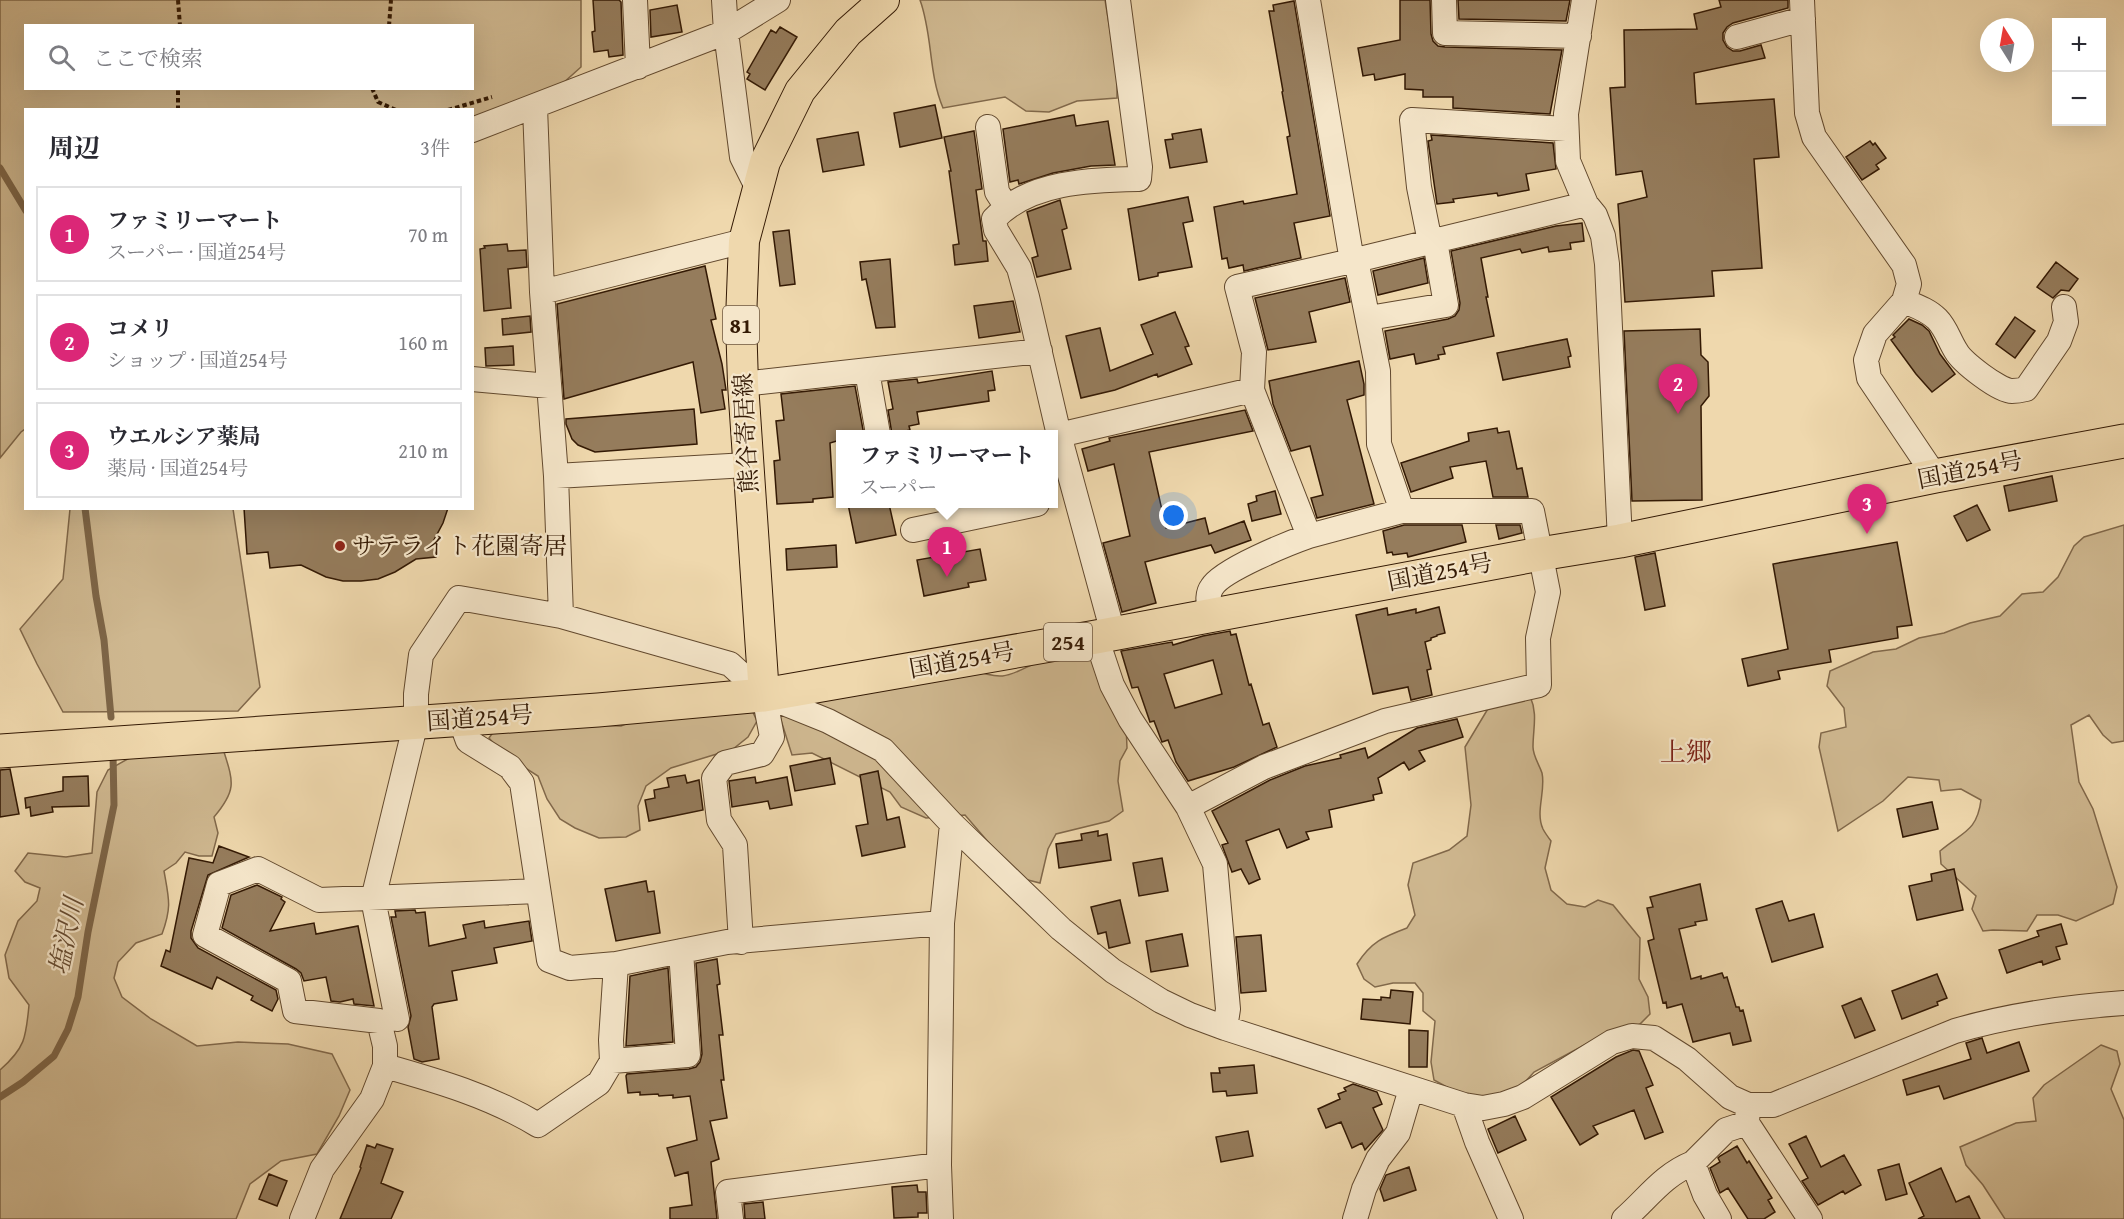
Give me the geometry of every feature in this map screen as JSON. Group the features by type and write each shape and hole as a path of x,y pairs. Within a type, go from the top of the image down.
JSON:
{"highway":[{"name":"国道254号","path":"0,751 598,710 764,695 1620,541 1935,476 2124,441"}],"main road":[{"name":"熊谷寄居線","path":"764,695 743,384 741,320 744,241 765,162 800,91 848,32 884,0"}],"street":[{"path":"635,0 638,66"},
{"path":"724,0 742,157 758,189"},
{"path":"474,129 726,32 778,0"},
{"path":"1058,430 1018,268 996,230 994,219 1006,206 1019,199 1064,184 1097,179 1139,179 1140,167 1118,0"},
{"path":"1308,0 1354,261 1369,318 1378,371 1379,444 1402,511"},
{"path":"1444,0 1445,33 1579,36"},
{"path":"1584,0 1566,114 1568,161 1586,204 1595,215 1603,236 1607,264 1620,541"},
{"path":"1737,37 1802,10 1807,113 1814,137 1904,265 1910,284 1904,301 1875,334 1866,360 1869,378 1935,476"},
{"path":"535,107 542,292 556,476 561,616"},
{"path":"1369,318 1446,305 1419,187 1412,120 1566,129"},
{"path":"988,127 997,192 1006,206"},
{"path":"1309,536 1252,390 1254,352 1237,287 1586,204"},
{"path":"542,292 744,241"},
{"path":"1904,301 1928,311 1949,335 1957,353 1975,370 2005,390 2012,391 2026,389 2059,341 2066,322 2064,307"},
{"path":"743,384 1040,351"},
{"path":"867,371 877,430"},
{"path":"474,379 549,386"},
{"path":"1059,435 1252,390"},
{"path":"1058,431 1065,498 1105,635 1112,685 1130,719 1188,807 1215,864 1228,1009 1225,1028"},
{"path":"556,476 747,465"},
{"path":"913,530 1018,508"},
{"path":"1188,807 1264,767 1385,721 1539,685 1538,638 1548,592 1532,512 1402,511 1291,542 1234,569 1213,584 1208,595 1210,615"},
{"path":"397,1019 373,899 416,722 416,693 421,655 459,598 561,616 730,664 764,695 828,721 883,750 952,824 1061,928 1113,970 1161,1001 1225,1028 1411,1089 1464,1105 1483,1108 1523,1097 1612,1042 1632,1036 1654,1038 1687,1059 1747,1114 1810,1219"},
{"path":"741,942 735,845 720,820 714,778 725,763 762,754 772,737 764,695"},
{"path":"460,719 468,741 510,767 522,783 549,960 570,968 616,964 727,942 942,923"},
{"path":"941,1219 939,1166 942,923 952,824"},
{"path":"302,1219 322,1169 372,1099 385,1066 385,1046 379,1021 295,1011 289,981 206,935 219,884 258,868 319,900 538,891"},
{"path":"612,1061 688,1055 681,951"},
{"path":"385,1066 449,1084 511,1109 538,1125 598,1083 612,1061 611,1040 616,964"},
{"path":"1624,1219 1670,1175 1693,1163 1726,1130 1747,1114 1955,1031 2080,1006 2124,1003"},
{"path":"1355,1219 1364,1189 1378,1159 1398,1133 1411,1089"},
{"path":"1464,1105 1477,1142 1511,1219"},
{"path":"1693,1163 1705,1195 1719,1219"},
{"path":"731,1219 728,1192 939,1166"}],"path":[{"path":"178,0 180,24"},
{"path":"389,24 391,0"},
{"path":"178,90 178,108"},
{"path":"373,90 378,102 392,108"}],"shaded area":[{"path":"0,0 581,0 581,67 553,92 474,119 474,108 24,108 24,430 0,458"},
{"path":"920,0 1105,0 1117,73 1117,98 1077,101 1049,112 1026,111 1005,97 943,108 935,81 927,27"},
{"path":"70,510 233,510 260,687 238,711 63,712 20,629 63,579"},
{"path":"2124,525 2124,741 2112,743 2103,735 2089,715 2071,725 2079,782 2093,809 2117,887 2113,904 2076,921 2058,915 2037,915 2027,931 1983,931 1972,909 1976,896 1941,864 1940,851 1972,825 1979,811 1981,800 1961,789 1941,791 1939,780 1908,777 1883,801 1838,831 1819,747 1821,733 1846,727 1844,708 1827,686 1830,671 1873,652 1896,649 1919,638 2000,616 2022,594 2043,592 2058,577 2074,546 2084,537"},
{"path":"1069,651 1093,658 1126,724 1127,748 1120,761 1118,781 1123,811 1109,821 1056,834 1048,849 1040,883 1024,879 1002,858 965,815 926,818 901,807 890,792 812,753 792,755 780,717 806,701 971,669 993,675 1008,675"},
{"path":"1530,696 1534,715 1533,750 1543,780 1540,816 1544,830 1551,841 1545,868 1551,890 1567,904 1585,907 1598,900 1613,905 1640,938 1639,979 1648,997 1650,1014 1640,1024 1613,1036 1590,1042 1534,1072 1526,1081 1517,1103 1465,1097 1434,1080 1431,1062 1435,1021 1423,1011 1423,993 1415,983 1393,983 1375,987 1364,979 1357,964 1367,950 1378,941 1407,928 1415,915 1408,885 1413,863 1449,850 1467,836 1471,805 1465,747 1489,707"},
{"path":"750,706 757,721 748,737 733,749 671,768 646,786 638,806 640,830 626,837 599,838 560,819 547,799 538,776 502,753 489,738 494,731 585,725 621,726 644,717"},
{"path":"224,752 230,772 231,786 226,800 214,817 218,833 212,856 199,856 185,852 176,863 164,871 169,903 162,934 136,943 118,962 114,978 122,997 151,1019 197,1046 238,1042 288,1044 332,1054 350,1090 339,1116 317,1154 281,1161 250,1184 236,1219 0,1219 0,1070 15,1055 23,1042 29,1005 9,978 5,955 18,921 37,901 40,888 25,882 15,871 28,853 66,857 92,853 97,792 108,770 133,756"},
{"path":"2101,1045 2117,1051 2120,1064 2111,1089 2124,1120 2124,1219 2005,1219 1983,1185 1966,1165 1960,1147 2016,1123 2036,1121 2033,1098 2044,1085"}],"building":[{"path":"593,0 619,0 621,2 623,55 609,57 608,50 594,52"},
{"path":"1400,0 1430,0 1431,34 1438,46 1562,50 1550,114 1453,108 1453,97 1423,97 1423,90 1405,89 1405,74 1375,80 1374,74 1363,76 1358,48 1400,40"},
{"path":"1458,0 1570,0 1566,21 1459,19"},
{"path":"1719,0 1788,0 1788,8 1733,23 1723,33 1723,40 1733,51 1761,45 1765,58 1694,73 1696,104 1774,99 1779,157 1754,159 1762,268 1712,271 1714,296 1625,302 1618,204 1647,197 1642,171 1616,175 1610,88 1625,87 1624,30 1697,29 1694,14 1721,7"},
{"path":"1294,1 1330,216 1294,223 1301,258 1244,271 1243,265 1229,268 1227,258 1222,259 1214,207 1297,194 1287,137 1290,136 1269,11 1274,11 1273,5"},
{"path":"677,5 682,32 651,37 650,10"},
{"path":"780,27 797,37 765,90 747,79 750,74 747,72 771,30 776,33"},
{"path":"935,105 942,138 900,147 894,113"},
{"path":"1074,115 1076,126 1108,121 1115,165 1091,166 1053,173 1019,184 1018,180 1010,182 1003,129"},
{"path":"1201,129 1207,162 1170,168 1165,140 1173,139 1172,134"},
{"path":"974,131 982,189 976,190 988,261 955,265 953,245 959,244 949,171 951,171 944,137"},
{"path":"858,132 864,165 823,172 817,139"},
{"path":"1431,135 1553,143 1556,169 1526,174 1529,190 1498,196 1497,193 1453,199 1454,202 1437,204 1428,141 1432,140"},
{"path":"1870,141 1873,145 1875,143 1886,158 1876,165 1879,169 1862,180 1846,157"},
{"path":"1188,197 1193,221 1183,223 1192,267 1158,273 1158,276 1139,280 1128,209"},
{"path":"1060,200 1067,228 1062,230 1071,269 1037,277 1032,258 1038,256 1027,212"},
{"path":"1582,223 1584,241 1570,243 1571,249 1549,252 1548,247 1522,253 1520,249 1481,258 1494,336 1443,347 1445,354 1438,355 1439,359 1416,364 1414,354 1390,359 1385,331 1448,319 1455,316 1459,310 1460,303 1451,251 1556,226"},
{"path":"789,230 795,284 780,286 773,232"},
{"path":"507,244 508,251 526,250 527,267 508,269 511,308 484,311 480,249 485,248 484,246"},
{"path":"1424,258 1428,283 1378,295 1373,271"},
{"path":"890,259 895,327 876,328 866,279 862,280 860,262"},
{"path":"2056,262 2078,279 2069,291 2061,290 2053,298 2037,287"},
{"path":"705,266 716,319 711,320 726,390 722,390 725,409 701,413 693,362 564,399 557,304"},
{"path":"1345,278 1350,302 1309,312 1316,342 1268,350 1255,298"},
{"path":"1013,301 1020,332 979,338 974,306"},
{"path":"1175,312 1189,346 1185,347 1192,364 1158,377 1157,374 1115,390 1081,398 1066,336 1100,328 1110,371 1153,354 1141,325"},
{"path":"530,316 531,332 503,335 502,319"},
{"path":"2015,317 2035,331 2015,358 1996,344"},
{"path":"1909,319 1929,331 1940,354 1955,374 1932,392 1891,340"},
{"path":"1700,329 1701,355 1708,362 1709,396 1701,406 1702,500 1632,501 1624,331"},
{"path":"1567,339 1571,356 1568,357 1570,367 1503,380 1497,353"},
{"path":"513,346 514,365 486,366 485,348"},
{"path":"1359,361 1364,395 1347,400 1374,504 1317,518 1311,498 1323,495 1310,446 1291,451 1273,404 1269,381"},
{"path":"992,371 995,390 988,391 989,401 917,412 919,424 909,426 910,430 891,430 888,410 893,409 888,382 917,379 918,383"},
{"path":"855,386 863,430 836,430 836,441 830,443 833,497 813,499 813,502 777,504 774,461 780,460 776,421 784,420 781,394"},
{"path":"694,409 697,444 595,452 578,445 572,439 566,424 566,419"},
{"path":"1245,410 1253,431 1149,452 1166,528 1205,518 1209,534 1244,521 1251,540 1215,553 1211,545 1145,562 1156,603 1122,612 1103,543 1130,536 1114,464 1088,471 1082,449 1110,441 1109,438"},
{"path":"1497,428 1498,433 1509,431 1517,469 1522,468 1528,497 1493,497 1486,461 1450,467 1453,478 1411,492 1401,463 1469,441 1468,433"},
{"path":"2052,476 2057,501 2009,511 2004,486"},
{"path":"1275,491 1281,514 1252,521 1248,504 1257,501 1256,496"},
{"path":"1977,505 1990,530 1967,541 1954,516"},
{"path":"849,508 890,508 896,535 856,543"},
{"name":"サテライト花園寄居","path":"244,510 447,510 434,540 436,557 416,559 378,579 343,581 326,577 301,565 270,568 268,552 247,554"},
{"path":"1404,525 1462,525 1466,542 1408,557 1407,553 1393,555 1392,552 1387,553 1383,531"},
{"path":"1496,525 1520,525 1522,533 1499,539"},
{"path":"1897,542 1912,625 1897,627 1898,638 1829,650 1831,662 1778,671 1780,679 1748,686 1742,659 1788,649 1773,564"},
{"path":"836,545 837,567 787,570 786,549"},
{"path":"980,549 986,580 968,583 969,587 924,596 917,560"},
{"path":"1655,553 1665,606 1645,610 1635,557"},
{"path":"1439,607 1445,633 1425,642 1431,669 1427,670 1432,695 1411,700 1408,687 1373,694 1356,615 1387,608 1388,615 1416,609 1416,613"},
{"path":"1230,631 1231,635 1236,634 1249,685 1251,684 1263,725 1269,723 1277,747 1234,767 1188,781 1176,762 1168,740 1162,742 1154,721 1150,722 1138,687 1132,688 1121,651 1172,642 1173,645","holes":["1213,660 1222,694 1175,708 1164,674"]},
{"path":"1457,719 1463,737 1419,751 1425,761 1409,770 1404,762 1378,778 1382,793 1373,795 1374,800 1329,810 1332,827 1306,832 1309,839 1287,848 1279,829 1246,841 1260,879 1249,884 1241,869 1232,872 1222,845 1228,843 1212,811 1270,780 1305,766 1341,758 1340,755 1365,748 1368,758 1417,728"},
{"path":"830,758 835,784 795,791 790,766"},
{"path":"10,769 19,814 0,817 0,770"},
{"path":"878,771 887,820 899,817 905,847 862,856 856,826 868,824 860,775"},
{"path":"685,775 687,783 699,780 703,810 649,821 645,800 655,798 654,790 669,787 667,778"},
{"path":"88,776 89,806 52,807 53,812 31,816 30,807 26,808 25,798 63,791 63,777"},
{"path":"755,777 756,783 787,777 792,805 770,809 768,801 732,807 729,781"},
{"path":"1932,802 1938,829 1903,837 1897,809"},
{"path":"1098,831 1098,836 1107,834 1111,860 1059,868 1056,844 1082,840 1081,834"},
{"path":"219,846 249,857 208,875 191,931 191,938 198,948 276,990 278,999 272,1011 251,1000 253,996 217,977 212,989 161,966 166,950 170,952 189,858 213,863"},
{"path":"1162,858 1168,891 1139,896 1133,863"},
{"path":"1954,869 1963,910 1917,920 1909,886 1932,881 1931,874"},
{"path":"646,881 648,892 654,891 660,933 616,941 605,889"},
{"path":"1700,884 1707,920 1679,929 1691,979 1701,976 1701,979 1722,973 1724,978 1727,977 1736,1007 1739,1007 1740,1011 1743,1010 1751,1041 1733,1045 1730,1033 1693,1042 1682,1004 1667,1008 1666,1002 1663,1003 1648,941 1654,939 1647,908 1653,907 1650,897"},
{"path":"257,885 282,897 281,899 285,902 270,931 314,923 316,934 358,926 374,1006 354,1004 353,999 340,1002 331,1001 326,977 304,981 301,973 296,969 222,928 231,895"},
{"path":"1120,900 1130,943 1109,948 1106,932 1098,934 1091,907"},
{"path":"1782,901 1789,921 1814,914 1823,947 1772,962 1756,909"},
{"path":"415,910 416,913 425,912 429,946 466,938 463,925 484,921 485,928 529,921 532,941 494,948 497,963 452,971 457,1000 434,1004 432,1007 439,1059 422,1062 414,1059 408,1027 411,1016 391,917 396,917 395,911"},
{"path":"2061,924 2067,944 2056,947 2060,959 2043,965 2042,961 2007,973 1999,950 2039,936 2037,931"},
{"path":"1182,934 1188,966 1151,972 1146,941"},
{"path":"1261,935 1266,991 1241,993 1236,937"},
{"path":"717,959 720,984 717,985 723,1035 719,1035 724,1080 721,1080 727,1118 710,1121 719,1159 711,1162 717,1219 670,1219 670,1208 692,1205 688,1172 675,1176 667,1148 697,1140 690,1096 673,1098 673,1095 628,1093 626,1076 627,1074 689,1069 696,1067 700,1062 702,1054 696,963"},
{"path":"668,968 673,1042 626,1046 630,976"},
{"path":"1937,974 1947,998 1937,1002 1938,1005 1902,1019 1892,991"},
{"path":"1391,990 1413,992 1410,1024 1361,1019 1363,999 1390,998"},
{"path":"1861,998 1875,1030 1855,1038 1842,1006"},
{"path":"1409,1030 1428,1031 1427,1067 1409,1067"},
{"path":"1982,1038 1987,1053 2019,1042 2029,1071 1944,1099 1939,1086 1907,1095 1903,1080 1971,1059 1966,1043"},
{"path":"1633,1050 1639,1051 1653,1085 1646,1088 1663,1132 1645,1139 1634,1110 1593,1126 1598,1134 1580,1145 1551,1097 1616,1057"},
{"path":"1254,1065 1257,1093 1227,1096 1226,1091 1213,1092 1211,1073 1220,1073 1219,1068"},
{"path":"1353,1084 1377,1092 1382,1104 1373,1108 1383,1130 1365,1150 1362,1143 1352,1148 1341,1122 1326,1128 1318,1109 1340,1099 1338,1094 1346,1091 1344,1088"},
{"path":"1515,1116 1526,1140 1498,1153 1488,1129"},
{"path":"1248,1131 1253,1156 1221,1162 1216,1137"},
{"path":"1806,1136 1821,1167 1844,1155 1861,1185 1845,1194 1843,1191 1818,1205 1802,1181 1808,1178 1789,1144"},
{"path":"377,1144 393,1149 381,1183 403,1192 391,1219 340,1219 361,1168 367,1145 375,1148"},
{"path":"1737,1146 1772,1198 1768,1200 1775,1212 1764,1219 1748,1219 1728,1188 1720,1193 1710,1168 1720,1162 1718,1158 1720,1156"},
{"path":"1899,1164 1907,1194 1886,1200 1878,1170"},
{"path":"1409,1167 1416,1190 1384,1201 1380,1189 1386,1175"},
{"path":"1941,1168 1956,1202 1969,1196 1980,1219 1918,1219 1924,1216 1909,1183"},
{"path":"269,1174 287,1181 277,1206 259,1199"},
{"path":"917,1185 918,1192 926,1192 927,1213 918,1213 918,1217 894,1218 892,1187"},
{"path":"763,1202 765,1219 745,1219 744,1204"}],"waterway":[{"name":"塩沢川","path":"0,168 24,208"},
{"name":"塩沢川","path":"85,510 104,640 111,717"},
{"name":"塩沢川","path":"0,1097 23,1082 54,1056 68,1029 78,997 88,932 114,805 113,754"}],"place":[{"name":"コメリ","path":"1678,414"},
{"name":"ウエルシア薬局","path":"1867,534"},
{"name":"サテライト花園寄居","path":"340,546"},
{"name":"ファミリーマート","path":"947,577"}],"district":[{"name":"上郷","path":"1686,752"}]}
